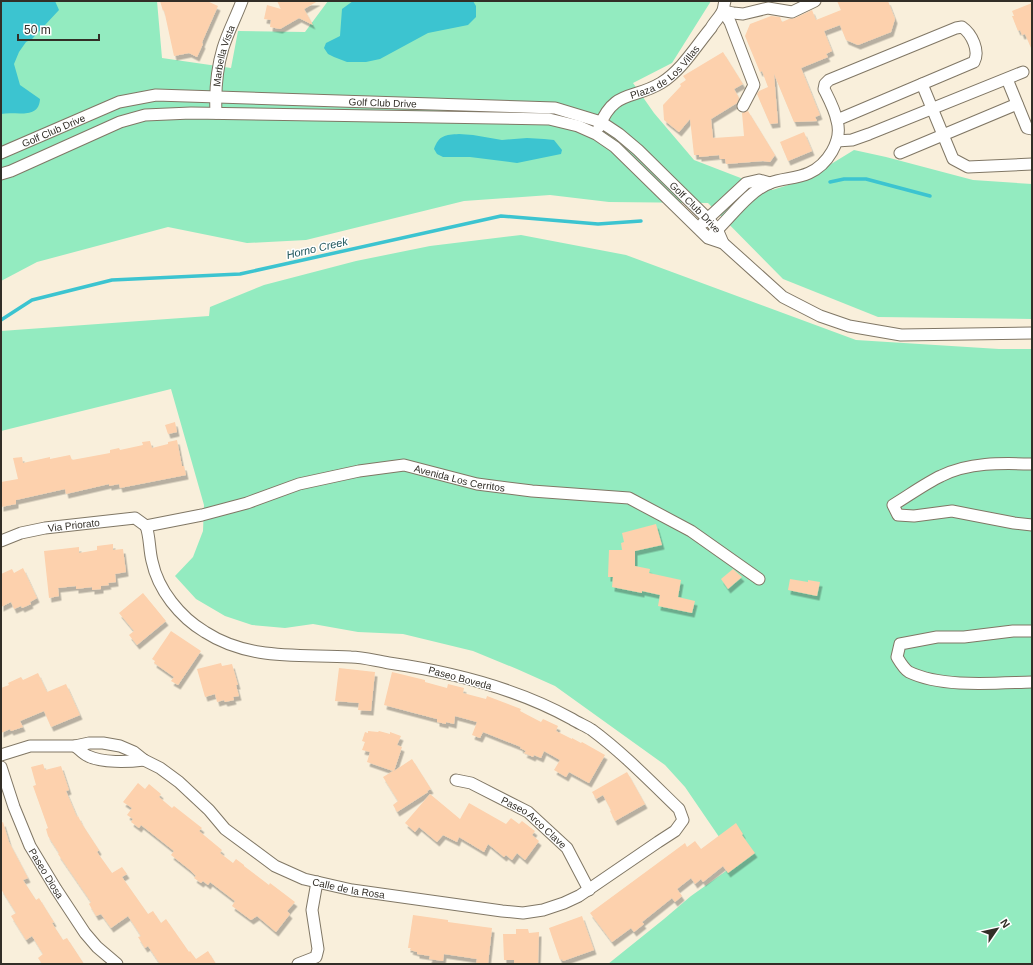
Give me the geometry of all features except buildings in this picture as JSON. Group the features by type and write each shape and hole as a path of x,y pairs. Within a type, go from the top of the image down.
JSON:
{"street":[{"name":"Marbella Vista","path":"216,113 215,97 223,49 242,1"},
{"path":"724,6 734,14 743,14 768,8 792,12 815,1"},
{"path":"724,6 754,85 744,106"},
{"name":"Plaza de Los Villas","path":"596,134 609,109 618,100 656,86 671,76 696,47 724,6"},
{"path":"708,238 718,230 756,191 770,183 792,179 809,173 818,168 827,159 837,141 839,128 824,89 825,84 829,80 956,28 962,28 967,31 977,51 977,57 974,62 837,120"},
{"path":"837,141 852,140 1023,72"},
{"path":"1007,79 1027,128 1032,128"},
{"path":"922,84 953,159 968,167 1032,164"},
{"name":"Golf Club Drive","path":"1,154 119,102 156,95 555,108 601,122 619,134 638,150 708,218 718,230 723,243"},
{"path":"900,153 1017,104"},
{"name":"Golf Club Drive","path":"1,174 11,171 120,122 145,115 216,113 549,119 578,126 596,134 615,147 708,238 723,243 784,297 820,316 849,326 901,334 1032,332"},
{"path":"697,227 746,183 759,180 770,183"},
{"path":"1032,464 994,463 964,468 940,476 893,505 898,515 914,516 952,511 1032,525"},
{"name":"Avenida Los Cerritos","path":"146,526 202,515 240,505 299,484 404,464 477,484 532,491 629,498 690,531 759,579"},
{"name":"Via Priorato","path":"1,541 21,533 44,528 135,518 146,526"},
{"name":"Paseo Boveda","path":"146,526 152,562 160,583 173,604 205,633 223,642 247,650 268,654 351,657 406,665 463,677 520,695 555,710 591,730 620,753 679,809 683,820 675,831 589,890"},
{"path":"1032,631 1013,631 964,637 937,637 900,644 897,658 908,671 930,678 962,684 1032,682"},
{"name":"Calle de la Rosa","path":"1,755 30,746 75,746 89,743 103,743 120,746 134,752 179,782 204,805 225,829 275,866 304,879 317,882 352,890 523,912 543,910 564,903 589,890"},
{"path":"75,746 88,756 102,760 132,762 144,760"},
{"name":"Paseo Diosa","path":"1,767 14,807 34,852 85,933 117,964"},
{"name":"Paseo Arco Clave","path":"456,780 471,783 528,812 567,848 589,890"},
{"path":"298,964 316,957 318,949 312,910 317,882"}],"green space":[{"path":"1,1 157,1 162,58 231,68 238,31 305,32 328,1 711,1 672,63 633,83 654,113 694,160 772,190 805,180 854,150 973,180 1032,184 1032,319 878,317 783,279 708,203 609,202 550,195 464,201 306,240 247,243 168,227 37,262 1,281"},
{"path":"521,235 626,255 856,340 999,349 1032,349 1032,964 608,964 691,896 729,869 728,850 685,787 665,765 555,686 473,651 403,634 358,632 313,624 285,628 252,625 225,616 196,599 175,576 193,557 203,531 204,505 171,389 1,431 1,331 209,316 210,307 264,285 356,261 430,246"}],"water":[{"path":"1,1 55,1 59,10 32,39 26,42 19,52 14,64 20,85 40,99 39,106 36,110 31,112 1,114"},
{"path":"353,1 473,1 476,6 476,17 468,25 428,33 380,59 366,62 347,62 328,54 324,48 326,43 340,36 342,9"},
{"path":"459,134 502,140 527,138 554,140 562,150 561,154 517,163 470,157 443,157 437,154 434,149 440,138 446,135"}],"waterway":[{"name":"Horno Creek","path":"830,182 844,179 866,179 930,196"},
{"name":"Horno Creek","path":"1,320 32,300 112,280 240,274 501,216 598,224 641,221"}]}
